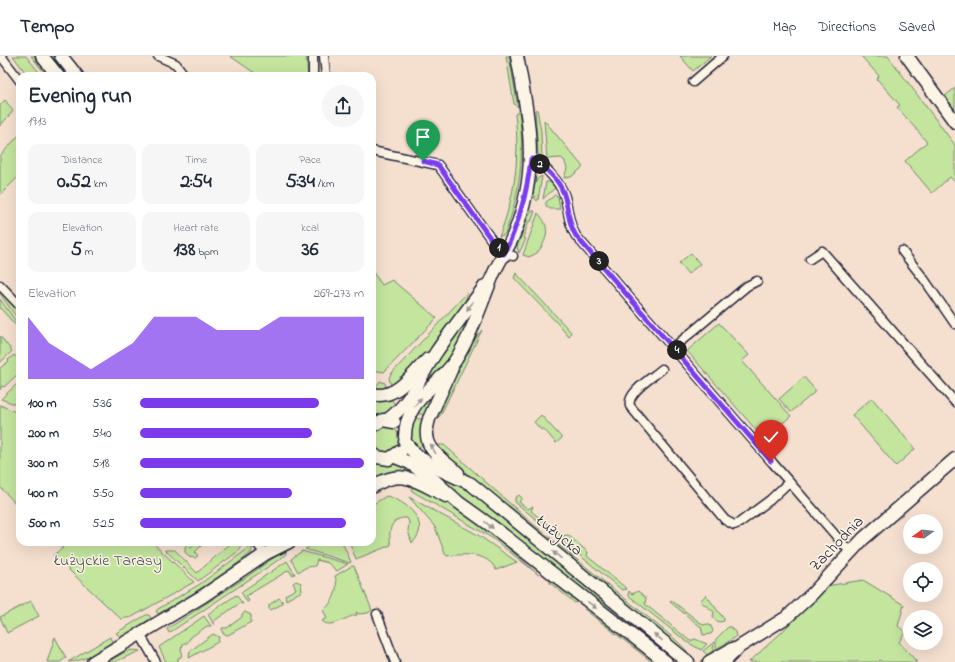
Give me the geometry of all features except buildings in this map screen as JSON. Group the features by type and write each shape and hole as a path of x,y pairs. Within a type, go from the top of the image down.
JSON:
{"street":[{"path":"1,56 16,76"},
{"path":"42,56 55,72"},
{"path":"61,56 74,72"},
{"path":"158,56 176,64 182,72"},
{"path":"313,56 313,72"},
{"path":"324,56 326,72"},
{"path":"377,421 399,411 423,375 436,352 493,274 509,255 528,180 531,159 529,121 517,56"},
{"path":"693,82 723,56"},
{"path":"907,56 955,122"},
{"path":"376,152 438,165 493,242 509,255"},
{"path":"531,159 535,159 562,188 569,223 576,236 674,347 850,552"},
{"path":"810,259 822,251 955,402"},
{"path":"902,251 924,279 955,324"},
{"path":"472,484 434,453 427,436 426,427 454,362 480,311 493,274"},
{"path":"674,347 747,286 757,282"},
{"path":"0,285 16,302"},
{"path":"376,394 384,395 394,392 436,352"},
{"path":"383,460 403,448 405,439 405,423 409,414 418,401 454,362"},
{"path":"662,369 634,392 630,398 630,406 725,520 734,525 739,523 770,500 789,482"},
{"name":"Łużycka","path":"377,421 397,424 415,454 435,468 472,484 688,662"},
{"name":"Łużycka","path":"383,460 410,463 434,480 458,502 666,662"},
{"name":"Zachodnia","path":"739,647 787,617 812,594 863,539 955,460"},
{"path":"376,484 383,479 398,476 410,478 458,502"},
{"path":"259,546 265,554"},
{"path":"265,554 272,546"},
{"path":"93,662 203,596 265,554 281,546"},
{"path":"376,614 395,662"},
{"path":"140,634 156,662"},
{"path":"638,640 656,648 674,662"},
{"path":"709,662 728,650 739,647"},
{"path":"724,662 739,647"}],"green space":[{"path":"13,56 26,56 39,72 25,72"},
{"path":"31,56 37,56 50,72 44,72"},
{"path":"51,56 56,56 69,72 62,72"},
{"path":"230,56 306,56 308,72 253,72"},
{"path":"506,56 509,56 518,107 514,104"},
{"path":"680,56 711,56 693,71"},
{"path":"861,56 888,56 955,145 955,182 950,177 932,193 905,161 927,142 897,107 900,105 877,79 879,76"},
{"path":"955,88 955,110 945,96"},
{"path":"5,100 13,111 0,126 0,105"},
{"path":"537,109 541,131 542,159 538,153 535,110"},
{"path":"519,111 521,127 521,158 518,189 505,234 499,237 509,207 515,177 517,147 515,114"},
{"path":"544,120 583,167 571,177 564,178 567,168 564,160 561,158 547,159"},
{"path":"16,138 16,179 0,195 0,156"},
{"path":"542,176 537,201 534,196 534,187 538,178"},
{"path":"546,182 550,182 555,188 543,199"},
{"path":"555,195 558,196 560,209 550,209 546,206 546,202"},
{"path":"532,211 535,211 531,222 529,221 523,238 526,239 519,253 517,247 529,214"},
{"path":"538,213 545,223 546,238 537,253 529,257 523,255"},
{"path":"691,253 700,264 688,274 679,263"},
{"path":"516,273 571,332 569,337 514,278"},
{"path":"376,277 382,285 392,280 437,318 384,372 376,371"},
{"path":"0,291 16,307 16,316 0,294"},
{"path":"467,293 465,302 448,328 423,358 392,389 389,378 391,374"},
{"path":"0,299 16,321 16,326 0,308"},
{"path":"476,303 479,306 453,354 417,398 420,385"},
{"path":"719,323 749,355 742,361 791,416 764,439 687,351"},
{"path":"482,330 441,414 439,417 433,417 466,350"},
{"path":"0,336 12,351 0,363"},
{"path":"14,355 16,357 16,376 4,387 2,386 0,390 0,368 9,361 8,360"},
{"path":"443,377 427,415 413,413"},
{"path":"804,377 816,391 791,412 779,399"},
{"path":"380,381 385,383 387,391 376,390 376,387"},
{"path":"16,385 16,405 1,399"},
{"path":"376,397 390,397 397,408 392,412 376,414"},
{"path":"872,398 915,449 896,466 852,415"},
{"path":"0,405 16,412 16,504 0,487"},
{"path":"541,415 562,438 556,443 543,428 541,430 534,422"},
{"path":"410,417 425,420 425,441 418,449 410,444"},
{"path":"386,426 391,427 396,430 399,435 399,445 396,450 386,454 376,450 376,430"},
{"path":"436,445 444,445 533,524 676,640 687,651 687,653 685,654 584,571 478,481 452,463"},
{"path":"419,460 468,488 681,661 678,662 630,628 450,489"},
{"path":"396,462 407,464 405,473 376,480 376,464"},
{"path":"411,482 445,501 483,526 539,575 492,538 412,491"},
{"path":"519,495 522,498 519,502 528,509 533,506 531,511 562,536 568,535 588,552 587,556 627,589 622,590 515,502 515,498"},
{"path":"386,496 394,498 409,508 418,521 420,528 418,536 412,543 408,531 409,522 407,518 401,518 394,523 390,530 391,545 356,559 351,546 376,546 376,502"},
{"path":"409,497 478,535 517,562 496,570 492,564 481,557 467,555 447,556 435,527"},
{"name":"Łużyckie Tarasy","path":"60,546 156,546 194,582 132,617 121,619 53,555 63,548"},
{"path":"186,546 191,548 193,546 201,546 195,552 198,556 195,558 189,557 185,552"},
{"path":"227,546 241,546 240,550 198,581 165,550 175,550 197,573"},
{"path":"253,546 251,553 229,570 158,614 156,611 200,584"},
{"path":"309,546 344,546 351,562 350,563 305,549"},
{"path":"286,549 286,554 274,563 169,633 167,629"},
{"path":"302,551 348,564 337,571 328,563 317,560 315,566 307,567 298,572 291,559"},
{"path":"287,561 295,574 292,575 289,570 246,596 249,601 247,602 241,592"},
{"path":"354,566 372,610 368,613 359,614 356,612 357,615 330,624 322,621 327,618 323,610 327,607 335,595 335,576"},
{"path":"549,578 579,600 578,602 575,603 550,583"},
{"path":"863,580 904,605 898,626 903,630 903,635 899,642 903,646 903,650 906,650 917,662 882,662 880,660 878,662 749,662 781,633 826,586"},
{"path":"296,581 301,583 302,591 286,600 285,595 296,589 293,583"},
{"path":"629,591 632,594 638,591 646,598 645,604 690,641 695,639 707,644 701,650 687,642 628,595"},
{"path":"236,595 243,604 240,603 214,621 214,625 208,614"},
{"path":"706,595 724,621 719,622 715,620 713,617 714,612 700,601"},
{"path":"279,598 283,602 282,604 271,610 269,609 269,605"},
{"path":"671,600 703,625 707,624 711,626 713,631 711,634 703,635 701,627 670,602"},
{"path":"31,601 39,616 7,633 0,617"},
{"path":"584,609 591,610 658,662 652,662"},
{"path":"245,612 251,615 251,622 228,635 223,634 222,628 227,628 242,617 242,614"},
{"path":"146,615 149,615 151,618 124,636 121,637 116,633"},
{"path":"204,616 211,626 207,626 191,637 187,643 184,643 181,649 181,657 178,658 178,662 166,662 159,647"},
{"path":"728,627 731,627 735,632 736,637 716,649 716,639"},
{"path":"213,634 219,637 218,642 189,658 190,651"},
{"path":"55,637 66,658 60,662 47,662"},
{"path":"110,637 112,642 96,652 80,660 68,662"},
{"path":"714,642 713,651 707,655 703,651"},
{"path":"133,650 140,651 114,662 108,662 125,652"}],"route":[{"path":"423,161 438,165 493,242 504,254 513,236 519,218 528,180 531,159 535,159 562,188 569,223 576,236 771,461"}]}
